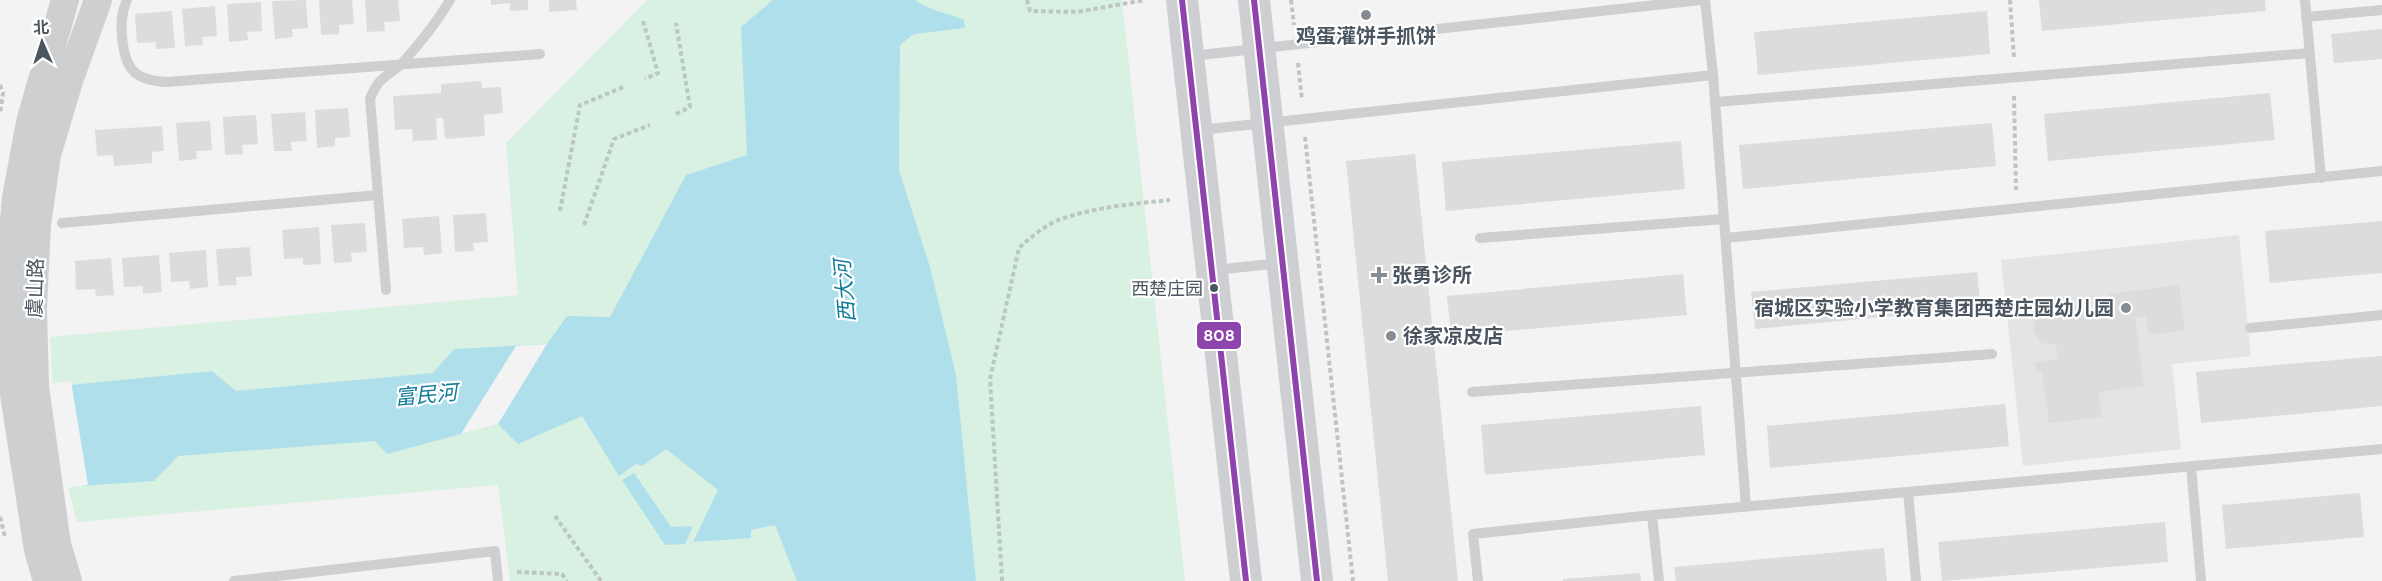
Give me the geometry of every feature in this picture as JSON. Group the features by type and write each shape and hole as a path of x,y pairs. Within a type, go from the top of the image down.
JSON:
{"main road":[{"path":"1182,0 1246,581"},
{"path":"1254,0 1317,581"}],"street":[{"name":"虞山路","path":"24,386 4,353 16,198 30,122 65,0"},
{"name":"虞山路","path":"47,581 48,547 24,386 33,298 37,224 47,154 69,81 98,0"},
{"name":"虞山路","path":"48,547 68,581"}],"lane":[{"path":"127,0 122,14 121,27 124,57 128,67 150,81 166,82 540,54"},
{"path":"386,290 370,99 376,83 402,63 439,18 450,0"},
{"path":"1188,56 1703,0 1716,102 1746,507"},
{"path":"2305,0 2321,178"},
{"path":"2306,17 2382,10"},
{"path":"1716,102 2310,53"},
{"path":"1196,130 1713,75"},
{"path":"1726,238 2382,171"},
{"path":"62,223 378,195"},
{"path":"1480,238 1725,219"},
{"path":"1212,270 1282,263"},
{"path":"2250,328 2382,315"},
{"path":"1472,392 1992,354"},
{"path":"1478,581 1473,534 1652,515 2382,449"},
{"path":"2191,466 2201,581"},
{"path":"1908,492 1916,581"},
{"path":"1652,515 1659,581"},
{"path":"234,581 495,551 498,581"}],"path":[{"path":"1027,0 1030,11 1077,12 1145,0"},
{"path":"1291,0 1353,581"},
{"path":"2010,0 2013,26 2016,209"},
{"path":"643,21 658,74 645,79"},
{"path":"676,23 690,107 676,114"},
{"path":"0,85 3,93 0,114"},
{"path":"560,211 580,105 626,86"},
{"path":"584,225 614,139 650,125"},
{"path":"1002,581 990,379 1019,248 1032,236 1059,220 1110,207 1170,200"},
{"path":"555,516 601,581"},
{"path":"516,564 517,573 562,574 567,581"}],"shaded area":[{"name":"宿城区实验小学教育集团西楚庄园幼儿园","path":"2239,235 2251,356 2172,364 2181,449 2023,466 2001,260"}],"green space":[{"path":"647,0 1122,0 1185,581 510,581 498,485 77,522 68,487 53,386 50,337 518,295 506,143"}],"water":[{"path":"773,0 915,0 964,20 965,28 914,34 900,45 899,170 930,267 956,375 976,581 797,581 775,525 751,530 751,538 693,542 718,490 666,449 642,466 636,464 619,476 582,416 518,444 498,424 387,454 375,441 178,456 154,481 68,487 66,474 0,392 212,371 236,391 433,373 454,349 547,344 567,316 610,317 686,175 747,155 741,27"},
{"path":"634,473 671,527 693,526 685,544 665,545 622,480"}],"pier":[{"path":"547,344 498,424 461,434 516,346"},
{"path":"71,381 88,485 66,488 64,477 0,483 0,389"}],"building":[{"path":"306,0 308,28 292,29 293,37 275,39 272,1"},
{"path":"319,0 352,0 354,24 339,25 339,34 321,35"},
{"path":"365,0 398,0 400,21 384,22 385,31 367,32"},
{"path":"491,0 528,0 528,10 510,11 510,3 491,5"},
{"path":"549,0 576,0 577,10 549,12"},
{"path":"2039,0 2265,0 2266,11 2042,31"},
{"path":"261,2 262,31 247,32 248,40 229,42 227,4"},
{"path":"215,6 217,36 202,37 203,45 185,46 182,9"},
{"path":"172,11 175,48 156,49 156,42 137,43 135,14"},
{"path":"1987,11 1990,54 1758,75 1754,32"},
{"path":"2382,29 2382,59 2334,63 2331,34"},
{"path":"481,81 482,88 501,87 503,113 484,115 485,136 445,139 443,118 436,118 437,140 413,141 412,129 395,130 393,96 441,93 441,84"},
{"path":"2270,93 2275,140 2048,161 2044,114"},
{"path":"348,108 350,137 335,138 335,146 317,148 315,110"},
{"path":"305,112 307,141 291,142 292,151 274,151 271,114"},
{"path":"256,115 258,144 242,145 243,154 225,155 223,117"},
{"path":"210,121 212,150 196,151 197,159 179,161 176,123"},
{"path":"1992,123 1996,166 1743,189 1739,145"},
{"path":"162,126 164,151 152,152 152,163 114,166 113,155 97,156 95,130"},
{"path":"1681,141 1685,189 1446,211 1442,162"},
{"path":"1415,154 1458,581 1388,581 1346,161"},
{"path":"486,213 488,242 473,243 474,251 455,252 453,215"},
{"path":"439,216 442,253 424,255 423,247 404,248 402,219"},
{"path":"2382,221 2382,273 2270,283 2265,231"},
{"path":"365,223 367,252 351,253 352,262 334,263 331,225"},
{"path":"319,227 321,264 303,265 303,258 284,259 282,230"},
{"path":"250,247 252,276 236,277 237,285 219,286 216,249"},
{"path":"206,250 208,287 190,289 189,281 171,282 169,253"},
{"path":"159,255 162,292 143,294 143,286 124,287 122,258"},
{"path":"111,258 114,295 96,296 95,289 76,290 75,261"},
{"path":"1977,272 1981,308 1755,329 1751,292"},
{"path":"1683,274 1687,315 1451,336 1447,296"},
{"path":"2179,285 2185,330 2149,335 2146,316 2135,318 2144,386 2099,392 2102,417 2049,423 2042,371 2036,372 2035,362 2058,359 2056,345 2042,343 2035,334 2033,328 2037,314 2050,307 2057,307 2068,314 2075,313 2074,303 2090,301 2090,309 2110,306 2109,294"},
{"path":"2382,356 2382,406 2201,423 2196,372"},
{"path":"2005,404 2009,446 1770,468 1767,426"},
{"path":"1701,406 1705,455 1485,475 1481,425"},
{"path":"2360,493 2364,537 2226,549 2222,505"},
{"path":"2165,522 2168,562 1942,581 1938,542"},
{"path":"1884,548 1887,581 1676,581 1674,567"},
{"path":"1640,573 1641,581 1563,581 1563,579"}],"transit line":[{"name":"808","path":"1182,0 1246,581"},
{"name":"808","path":"1254,0 1317,581"}],"place":[{"name":"鸡蛋灌饼手抓饼","path":"1366,15"},
{"name":"张勇诊所","path":"1379,275"},
{"name":"西楚庄园","path":"1214,288"},
{"name":"宿城区实验小学教育集团西楚庄园幼儿园","path":"2126,308"},
{"name":"徐家凉皮店","path":"1391,336"}],"water label":[{"name":"西大河","path":"845,291"},
{"name":"富民河","path":"426,395"}]}
